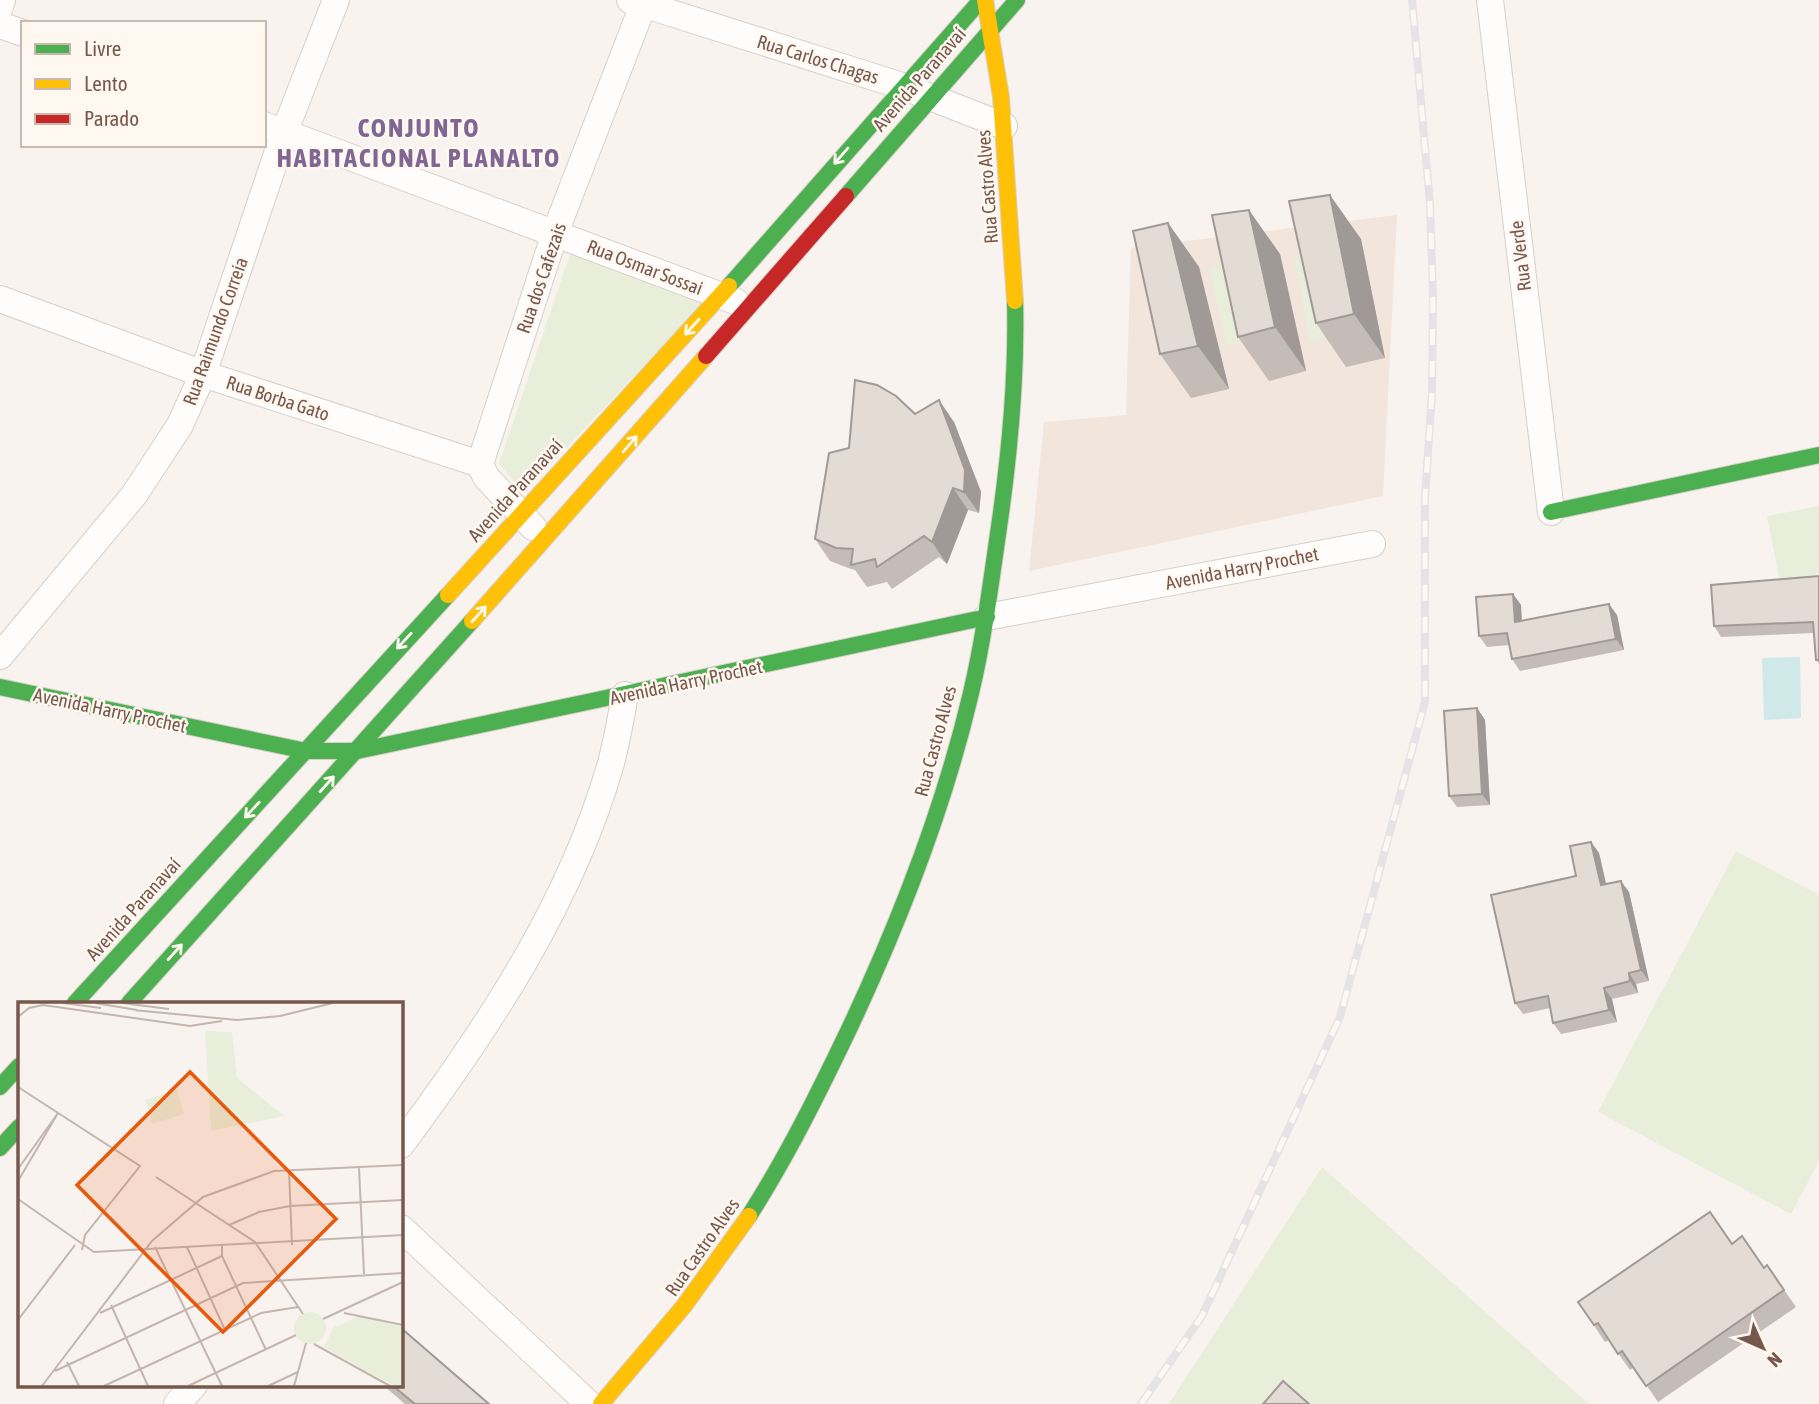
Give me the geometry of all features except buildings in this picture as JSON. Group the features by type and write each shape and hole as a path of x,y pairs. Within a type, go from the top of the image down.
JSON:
{"street":[{"path":"0,7 2,0"},
{"name":"Rua Raimundo Correia","path":"0,656 134,495 180,425 203,374 274,129 336,0"},
{"name":"Rua Castro Alves","path":"601,1404 682,1311 759,1202 815,1101 911,889 942,799 966,713 987,617 1012,432 1015,348 1013,254 1004,126 992,28 983,0"},
{"name":"Avenida Paranavaí","path":"76,1002 721,295 902,86 983,0"},
{"name":"Avenida Paranavaí","path":"140,999 1017,0"},
{"name":"Rua Verde","path":"1490,0 1551,512"},
{"name":"Rua Carlos Chagas","path":"639,2 902,86 1004,126"},
{"name":"Rua dos Cafezais","path":"480,464 555,233 639,2"},
{"path":"0,25 21,32"},
{"name":"Rua Osmar Sossai","path":"274,129 750,307"},
{"name":"Rua Borba Gato","path":"0,299 203,374 480,464"},
{"path":"1551,512 1819,455"},
{"path":"480,464 486,477 546,539"},
{"name":"Avenida Harry Prochet","path":"0,687 306,751 357,751 987,617 1372,544"},
{"path":"402,1145 446,1085 520,972 575,863 611,763 625,695"},
{"path":"108,967 140,999"},
{"path":"0,1087 18,1067"},
{"path":"0,1148 18,1128"},
{"path":"402,1229 589,1404"},
{"path":"177,1404 193,1386"}],"shaded area":[{"path":"1397,215 1383,496 1029,571 1044,422 1126,415 1131,248"}],"green space":[{"path":"571,251 705,301 524,493 499,464"},
{"path":"1306,257 1323,339 1310,341 1294,259"},
{"path":"1222,265 1240,343 1227,346 1209,268"},
{"path":"1819,506 1819,574 1780,582 1767,516"},
{"path":"1736,851 1819,895 1819,1161 1791,1214 1598,1112"},
{"path":"1322,1167 1589,1404 1169,1404"}],"water":[{"path":"1800,657 1801,718 1764,720 1762,658"}],"railway":[{"path":"1141,1404 1202,1316 1340,1017 1425,702 1425,496 1432,393 1433,294 1430,204 1412,0"}],"traffic: fast":[{"path":"729,286 981,0"},
{"path":"846,196 1017,0"},
{"path":"749,1216 803,1122 869,985 920,862 948,778 976,672 999,527 1012,414 1015,301"},
{"path":"1551,512 1819,455"},
{"path":"76,1002 448,595"},
{"path":"0,687 306,751 357,751 987,617"},
{"path":"130,1002 472,621"},
{"path":"0,1087 18,1067"},
{"path":"0,1148 18,1128"}],"traffic: slow":[{"path":"985,0 1001,97 1015,301"},
{"path":"448,595 729,286"},
{"path":"472,621 706,356"},
{"path":"601,1404 684,1306 749,1216"}],"traffic: jam":[{"path":"706,356 846,196"}],"district":[{"name":"CONJUNTO HABITACIONAL PLANALTO","path":"419,143"}]}
